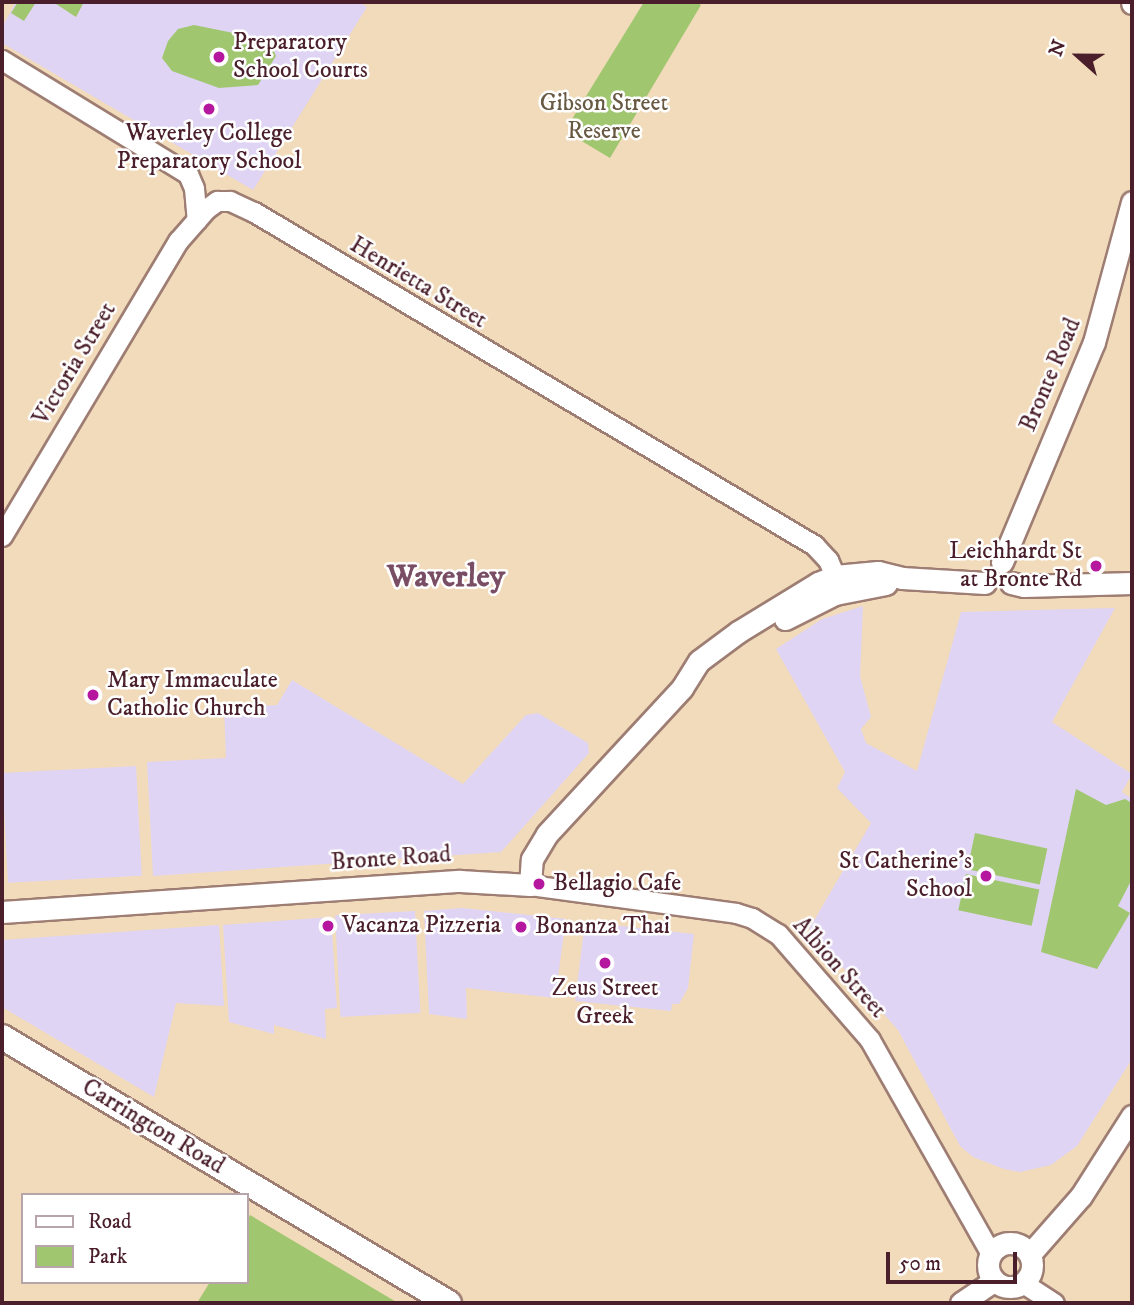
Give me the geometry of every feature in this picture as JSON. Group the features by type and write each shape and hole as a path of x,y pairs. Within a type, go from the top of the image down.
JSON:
{"main road":[{"name":"Bronte Road","path":"1002,562 1099,329 1132,202"},
{"path":"530,885 532,859 547,834 682,688 699,662 718,646 810,587 835,576 878,572 902,578 985,583 991,589 1000,591 1011,583 1012,573 1002,562 987,567 985,583"},
{"path":"682,688 692,685 744,645 802,608 835,594 902,578"},
{"path":"1011,583 1024,586 1132,583"},
{"name":"Bronte Road","path":"2,912 460,881 530,885"},
{"name":"Carrington Road","path":"2,1037 449,1303"},
{"path":"1030,1254 1081,1196 1132,1116"},
{"path":"1008,1243 1022,1247 1030,1254 1032,1271 1023,1283 1007,1287 994,1280 988,1268 991,1254 1008,1243"},
{"path":"961,1303 994,1280"}],"street":[{"path":"2,60 176,164 191,177 197,220"},
{"name":"Henrietta Street","path":"197,220 217,201 230,201 254,212 814,545 828,560 835,576"},
{"name":"Victoria Street","path":"2,537 172,251 197,220"},
{"name":"Albion Street","path":"530,885 736,913 752,918 778,934 870,1040 991,1254"},
{"path":"1023,1283 1054,1303"}],"shaded area":[{"name":"Waverley College Preparatory School","path":"16,2 359,2 367,7 253,190 2,43 2,27"},
{"name":"St Catherine's School","path":"863,606 860,676 871,717 861,729 866,743 917,771 961,612 1115,608 1052,722 1132,774 1122,792 1132,799 1132,1059 1077,1146 1051,1165 1020,1172 1004,1169 973,1157 960,1146 898,1030 809,929 871,823 837,788 845,772 776,649 822,619"},
{"path":"292,680 463,784 526,715 538,713 588,743 589,753 501,852 153,876 147,762 226,758 224,708 277,705"},
{"path":"136,766 142,876 8,883 2,773"},
{"path":"462,908 566,919 555,998 466,988 467,1019 429,1014 424,911"},
{"path":"415,911 420,1013 340,1017 335,915"},
{"path":"331,917 337,1008 325,1009 326,1039 274,1025 274,1034 229,1022 223,925"},
{"path":"585,922 694,934 688,988 679,1004 672,1004 671,1011 575,1001"},
{"path":"219,925 224,1006 176,1003 154,1097 2,1007 2,940"}],"green space":[{"path":"18,2 36,2 24,21 11,13"},
{"path":"53,2 84,2 76,17"},
{"name":"Gibson Street Reserve","path":"644,2 696,2 701,5 610,158 580,140 572,119"},
{"name":"Preparatory School Courts","path":"194,25 269,40 276,56 258,85 219,88 172,71 162,58 168,41 178,29"},
{"path":"1076,789 1106,805 1125,799 1132,803 1132,879 1118,906 1130,913 1097,969 1041,952"},
{"path":"975,833 1047,848 1040,885 967,869"},
{"path":"966,874 1039,890 1032,926 958,910"},
{"path":"250,1215 398,1303 197,1303 209,1284 248,1284"}],"place":[{"name":"Preparatory School Courts","path":"219,57"},
{"name":"Waverley College Preparatory School","path":"209,109"},
{"name":"Leichhardt St at Bronte Rd","path":"1096,566"},
{"name":"Mary Immaculate Catholic Church","path":"93,695"},
{"name":"St Catherine's School","path":"986,876"},
{"name":"Bellagio Cafe","path":"539,884"},
{"name":"Vacanza Pizzeria","path":"328,926"},
{"name":"Bonanza Thai","path":"521,927"},
{"name":"Zeus Street Greek","path":"605,963"}],"district":[{"name":"Waverley","path":"446,577"}]}
